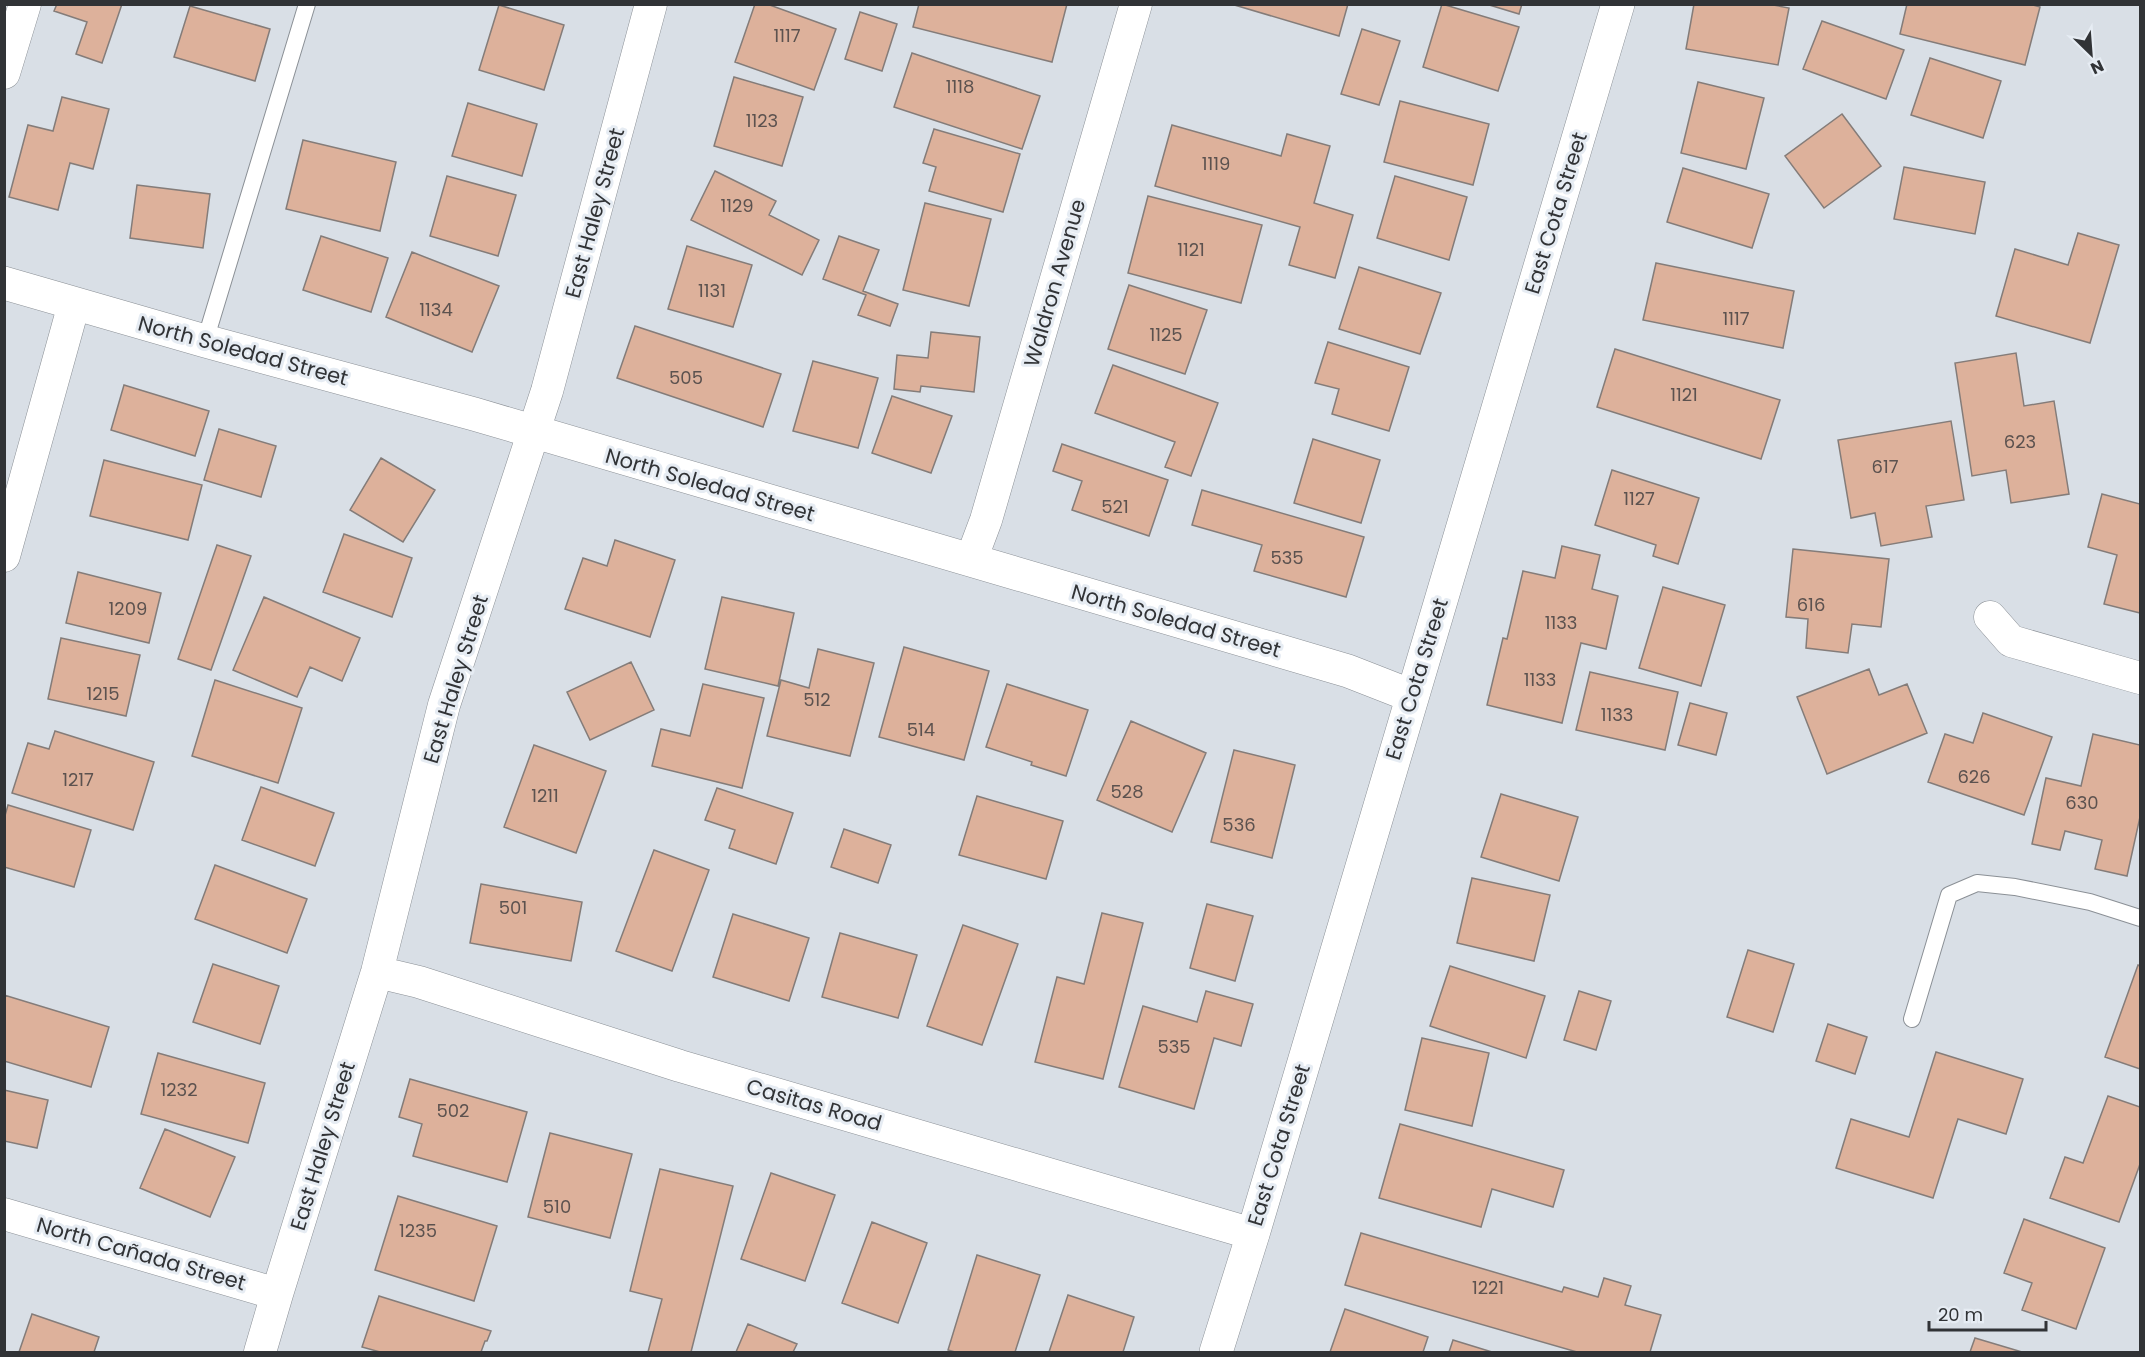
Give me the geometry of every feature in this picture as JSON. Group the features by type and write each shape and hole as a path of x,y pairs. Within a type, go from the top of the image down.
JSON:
{"street":[{"path":"4,73 25,4"},
{"name":"East Haley Street","path":"260,1353 376,972 444,705 547,391 651,4"},
{"name":"Waldron Avenue","path":"971,560 986,520 1136,4"},
{"name":"East Cota Street","path":"1219,1352 1618,4"},
{"name":"North Soledad Street","path":"4,283 205,341 474,414 1348,671 1412,696"},
{"path":"4,555 75,304"},
{"path":"1990,617 2011,641 2140,678"},
{"name":"Casitas Road","path":"376,972 419,982 680,1066 1253,1234"},
{"name":"North Cañada Street","path":"4,1214 277,1294"}],"lane":[{"path":"205,341 307,4"},
{"path":"1912,1019 1949,895 1977,883 2015,887 2090,902 2140,918"}],"building":[{"path":"57,4 122,4 102,63 76,54 87,22 54,11"},
{"path":"755,4 767,4 836,29 814,90 735,62"},
{"path":"919,4 1067,4 1052,62 913,27"},
{"path":"1231,4 1348,4 1339,36"},
{"path":"1442,4 1519,27 1498,91 1423,67"},
{"path":"1486,4 1522,4 1519,14"},
{"path":"1694,4 1768,4 1789,8 1778,65 1686,49"},
{"path":"1907,4 2030,4 2040,7 2025,65 1900,34"},
{"path":"499,5 564,25 544,90 479,70"},
{"path":"190,6 270,29 255,81 174,57"},
{"path":"860,12 897,24 882,71 845,59"},
{"path":"1822,21 1904,50 1886,99 1803,69"},
{"path":"1362,29 1400,41 1379,105 1341,94"},
{"path":"912,53 1040,96 1022,149 894,107"},
{"path":"1930,58 2001,81 1983,138 1911,115"},
{"path":"734,77 803,97 782,166 714,146"},
{"path":"1698,82 1764,98 1746,169 1681,153"},
{"path":"62,97 109,109 93,169 70,163 58,210 9,197 28,125 53,131"},
{"path":"1400,101 1489,124 1473,185 1384,162"},
{"path":"468,103 537,124 522,176 452,156"},
{"path":"1842,114 1881,166 1824,208 1785,156"},
{"path":"1172,125 1281,156 1287,134 1330,146 1314,203 1353,215 1335,278 1289,265 1300,227 1155,186"},
{"path":"934,129 1020,154 1003,212 929,191 936,167 923,163"},
{"path":"303,140 396,162 380,231 286,209"},
{"path":"1904,167 1985,182 1975,234 1894,219"},
{"path":"1683,168 1769,194 1752,248 1667,222"},
{"path":"715,171 776,201 769,215 819,240 802,275 691,220"},
{"path":"447,176 516,195 498,256 430,236"},
{"path":"1395,176 1467,197 1449,260 1377,238"},
{"path":"137,185 210,194 203,248 130,238"},
{"path":"1148,196 1262,225 1241,303 1128,273"},
{"path":"925,203 991,219 969,306 903,290"},
{"path":"2078,233 2119,245 2090,343 1996,316 2015,249 2068,265"},
{"path":"321,236 388,258 371,312 303,290"},
{"path":"839,236 879,250 863,291 898,304 890,326 858,315 866,295 823,279"},
{"path":"687,246 752,265 733,327 668,309"},
{"path":"412,252 499,286 472,352 386,317"},
{"path":"1656,263 1794,291 1783,348 1643,320"},
{"path":"1359,267 1441,293 1420,354 1339,329"},
{"path":"1129,285 1207,310 1185,374 1108,349"},
{"path":"635,326 781,374 763,427 617,378"},
{"path":"931,332 980,337 974,392 921,386 920,392 894,389 897,355 928,358"},
{"path":"1328,342 1409,367 1389,431 1332,414 1339,389 1315,383"},
{"path":"1615,349 1780,400 1761,459 1597,407"},
{"path":"2016,353 2024,406 2054,401 2069,494 2011,503 2006,470 1972,476 1955,363"},
{"path":"813,361 878,378 858,448 793,431"},
{"path":"1113,365 1218,403 1191,476 1165,467 1175,442 1095,413"},
{"path":"124,385 209,411 195,456 111,430"},
{"path":"892,396 952,416 931,473 872,453"},
{"path":"1951,421 1964,500 1926,506 1932,537 1881,546 1875,513 1851,518 1838,440"},
{"path":"219,429 276,446 261,497 204,480"},
{"path":"1313,439 1380,460 1361,523 1294,503"},
{"path":"1062,444 1168,480 1149,536 1072,510 1082,481 1053,471"},
{"path":"381,458 435,490 403,542 350,510"},
{"path":"104,460 202,485 188,540 90,516"},
{"path":"1612,470 1699,498 1678,564 1653,556 1656,545 1595,525"},
{"path":"1202,490 1364,537 1346,597 1254,571 1262,545 1192,525"},
{"path":"2102,494 2140,504 2140,613 2104,604 2117,555 2088,547"},
{"path":"344,534 412,558 392,617 323,592"},
{"path":"615,540 675,560 650,637 565,609 583,558 607,566"},
{"path":"217,545 251,556 211,670 178,659"},
{"path":"1562,546 1600,555 1592,589 1618,596 1606,649 1581,643 1562,723 1487,705 1503,638 1507,639 1523,571 1555,578"},
{"path":"1793,549 1889,559 1881,627 1852,624 1848,653 1806,648 1808,619 1786,617"},
{"path":"78,572 161,593 149,643 66,623"},
{"path":"1663,587 1725,605 1701,686 1639,668"},
{"path":"264,597 360,638 342,681 310,667 297,697 233,670"},
{"path":"722,597 794,613 778,686 705,669"},
{"path":"61,638 140,655 126,716 48,699"},
{"path":"904,647 989,671 964,760 879,737"},
{"path":"818,649 874,663 850,756 767,736 781,680 809,688"},
{"path":"631,662 654,710 590,740 567,692"},
{"path":"1869,669 1879,695 1907,684 1927,733 1827,774 1797,697"},
{"path":"1590,672 1678,692 1665,750 1576,730"},
{"path":"215,680 302,708 278,783 192,756"},
{"path":"703,684 764,698 742,788 652,766 661,729 690,736"},
{"path":"1007,684 1088,710 1066,776 986,747"},
{"path":"1690,703 1727,713 1716,755 1678,745"},
{"path":"1983,713 2052,737 2024,815 1928,782 1945,734 1973,743"},
{"path":"1131,721 1206,753 1172,832 1097,800"},
{"path":"55,731 154,762 133,830 12,793 28,743 49,749"},
{"path":"2093,734 2140,745 2140,817 2127,876 2095,869 2102,840 2065,831 2060,850 2032,844 2046,778 2081,786"},
{"path":"534,745 606,771 576,853 504,827"},
{"path":"1234,750 1295,765 1272,858 1211,842"},
{"path":"261,787 334,813 315,866 242,840"},
{"path":"717,788 793,813 776,864 729,848 735,830 705,820"},
{"path":"1501,794 1578,817 1559,881 1481,857"},
{"path":"977,796 1063,821 1046,879 959,855"},
{"path":"8,805 91,830 74,887 4,867 4,819"},
{"path":"844,829 891,845 878,883 831,867"},
{"path":"654,850 709,870 672,971 616,951"},
{"path":"215,865 307,899 287,953 195,919"},
{"path":"1472,878 1550,895 1534,961 1457,943"},
{"path":"481,884 582,902 571,961 470,943"},
{"path":"1207,904 1253,916 1235,981 1190,968"},
{"path":"1102,913 1143,923 1103,1079 1035,1062 1057,977 1084,984"},
{"path":"733,914 809,938 789,1001 713,977"},
{"path":"963,925 1018,944 982,1045 927,1026"},
{"path":"840,933 917,955 898,1018 822,997"},
{"path":"1748,950 1794,964 1773,1032 1727,1017"},
{"path":"213,964 279,986 260,1044 193,1022"},
{"path":"2138,965 2140,966 2140,1069 2105,1057"},
{"path":"1450,966 1545,996 1526,1058 1430,1026"},
{"path":"1206,991 1253,1004 1241,1046 1214,1038 1194,1109 1119,1087 1143,1006 1197,1022"},
{"path":"1579,991 1611,1001 1596,1050 1564,1040"},
{"path":"4,995 109,1027 91,1087 4,1061"},
{"path":"1828,1024 1867,1037 1855,1074 1816,1061"},
{"path":"1422,1038 1489,1053 1472,1126 1405,1110"},
{"path":"1936,1052 2023,1079 2006,1134 1958,1119 1933,1198 1836,1168 1851,1119 1909,1137"},
{"path":"158,1053 265,1083 248,1143 141,1114"},
{"path":"410,1079 527,1112 507,1182 413,1156 422,1124 399,1117"},
{"path":"4,1090 48,1100 37,1148 4,1141"},
{"path":"2108,1096 2140,1107 2140,1164 2119,1222 2050,1198 2065,1157 2083,1163"},
{"path":"1400,1124 1564,1170 1553,1207 1492,1189 1481,1227 1379,1198"},
{"path":"165,1129 235,1157 210,1217 140,1188"},
{"path":"550,1133 632,1154 610,1238 528,1217"},
{"path":"660,1169 733,1186 691,1352 648,1352 662,1299 630,1291"},
{"path":"771,1173 835,1195 805,1281 741,1259"},
{"path":"398,1196 497,1226 474,1301 375,1270"},
{"path":"2024,1219 2105,1248 2076,1329 2022,1310 2032,1283 2004,1273"},
{"path":"872,1222 927,1243 898,1323 842,1303"},
{"path":"1361,1233 1562,1292 1564,1287 1598,1297 1604,1278 1631,1286 1625,1305 1661,1315 1650,1352 1577,1352 1345,1285"},
{"path":"977,1255 1040,1275 1015,1352 948,1350"},
{"path":"1068,1295 1134,1317 1123,1352 1049,1352"},
{"path":"379,1296 491,1331 481,1352 380,1352 362,1347"},
{"path":"1345,1309 1428,1337 1423,1352 1330,1352"},
{"path":"32,1314 99,1337 94,1352 19,1352"},
{"path":"748,1324 797,1344 793,1352 736,1352"},
{"path":"1975,1338 2022,1352 1970,1352"},
{"path":"1453,1340 1492,1352 1449,1352"}]}
